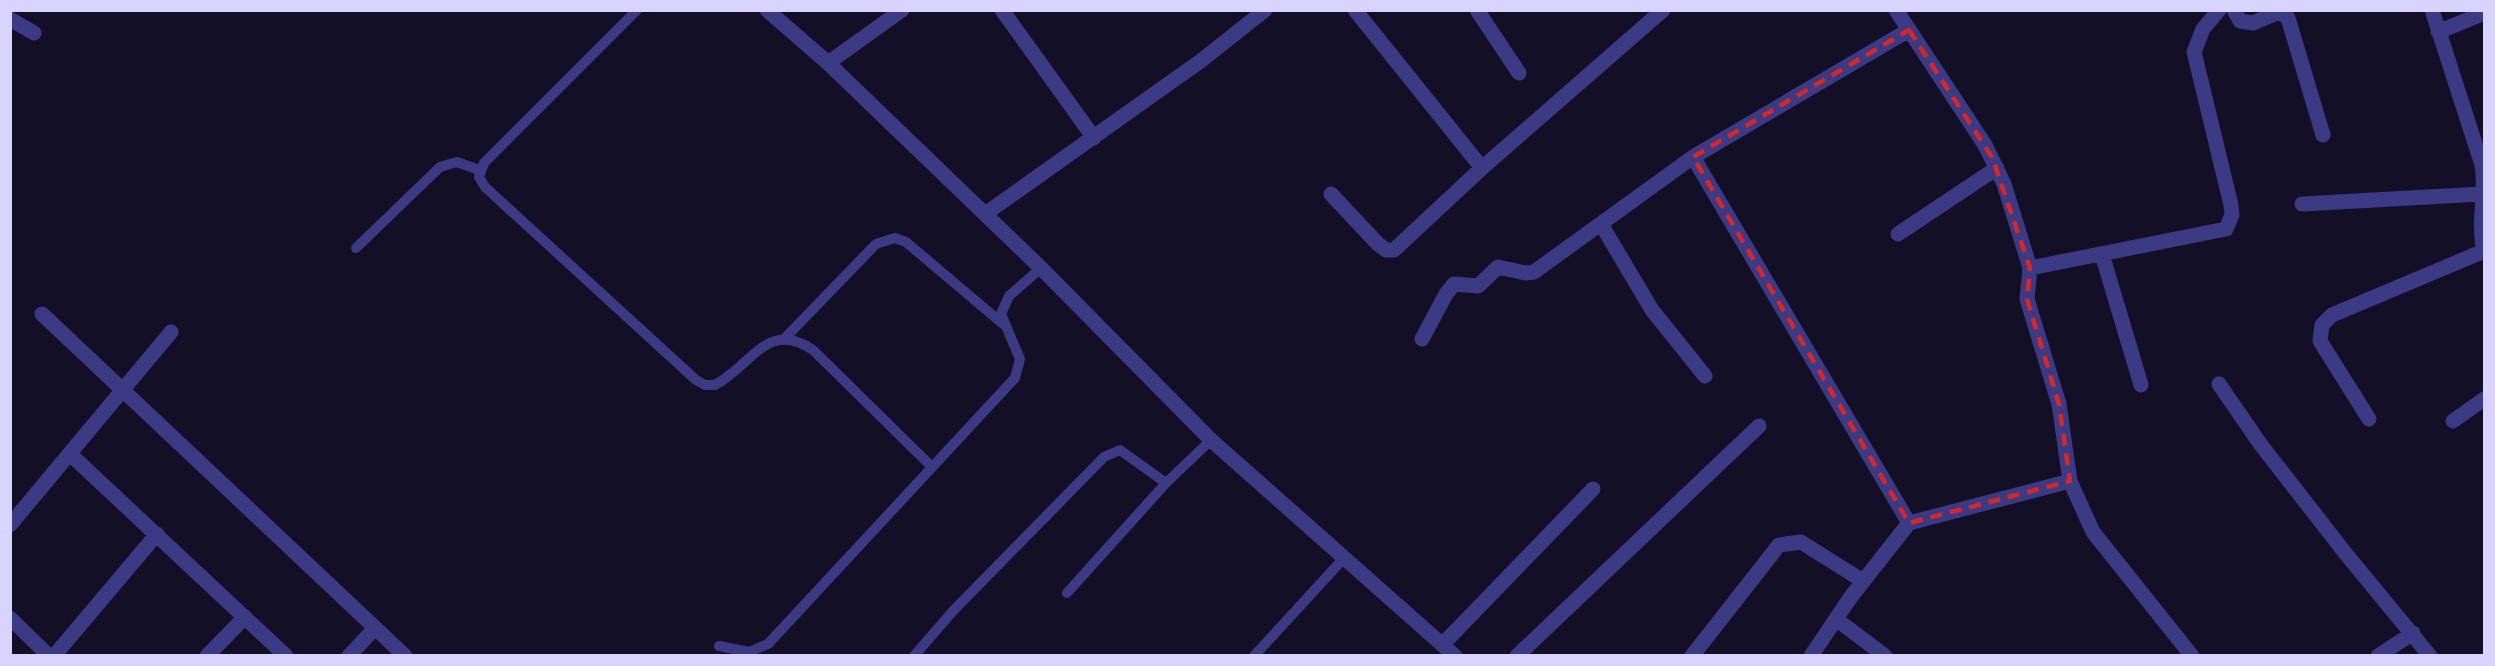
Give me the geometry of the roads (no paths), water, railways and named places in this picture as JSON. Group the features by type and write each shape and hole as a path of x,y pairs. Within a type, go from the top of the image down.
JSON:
{"street":[{"path":"768,10 828,63 1041,268 1211,440 1455,656"},
{"path":"828,63 902,10"},
{"path":"1002,10 1094,138"},
{"path":"985,214 1202,60 1265,10"},
{"path":"1355,10 1482,168"},
{"path":"1477,10 1519,73"},
{"path":"1331,194 1378,244 1386,250 1394,250 1482,168 1663,10"},
{"path":"1896,10 1985,145 1997,168 2030,268 2027,299 2059,404 2070,481 2093,532 2192,656"},
{"path":"2030,268 2218,232 2226,229 2230,224 2231,206 2194,52 2203,29 2218,10"},
{"path":"2234,10 2240,21 2248,24 2279,12 2288,18 2323,135"},
{"path":"2368,419 2320,341 2322,325 2332,315 2484,251 2480,224 2484,176 2480,139 2438,32 2432,10"},
{"path":"2438,32 2484,13"},
{"path":"10,19 34,33"},
{"path":"1422,339 1446,294 1454,284 1478,286 1498,267 1525,273 1534,272 1693,157 1909,30"},
{"path":"1693,157 1909,523"},
{"path":"1898,234 1997,168"},
{"path":"2302,204 2481,194"},
{"path":"1601,224 1652,310 1705,376"},
{"path":"2102,254 2141,385"},
{"path":"42,314 405,656"},
{"path":"10,525 171,332"},
{"path":"2219,384 2262,445 2346,554 2430,656"},
{"path":"2453,421 2484,399"},
{"path":"1517,656 1759,426"},
{"path":"70,454 286,656"},
{"path":"1811,656 1863,581 1909,523 2070,481"},
{"path":"1443,644 1593,489"},
{"path":"54,656 157,534"},
{"path":"1692,656 1772,551 1779,545 1801,542 1863,581"},
{"path":"207,656 245,617"},
{"path":"10,618 49,656"},
{"path":"1836,619 1885,656"},
{"path":"349,656 375,628"},
{"path":"2378,656 2413,633"}],"lane":[{"path":"637,10 479,170 479,177 485,187 696,380 705,385 716,385 764,346 785,338 876,244 895,238 906,242 1003,324"},
{"path":"356,248 446,163 457,162 479,170"},
{"path":"719,646 749,652 768,644 1015,378 1020,359 1003,324 1001,314 1003,306 1041,268"},
{"path":"785,338 795,339 813,350 932,467"},
{"path":"1067,593 1166,483 1211,440"},
{"path":"914,656 952,612 1104,457 1120,450 1166,483"},
{"path":"1254,656 1344,558"}]}
